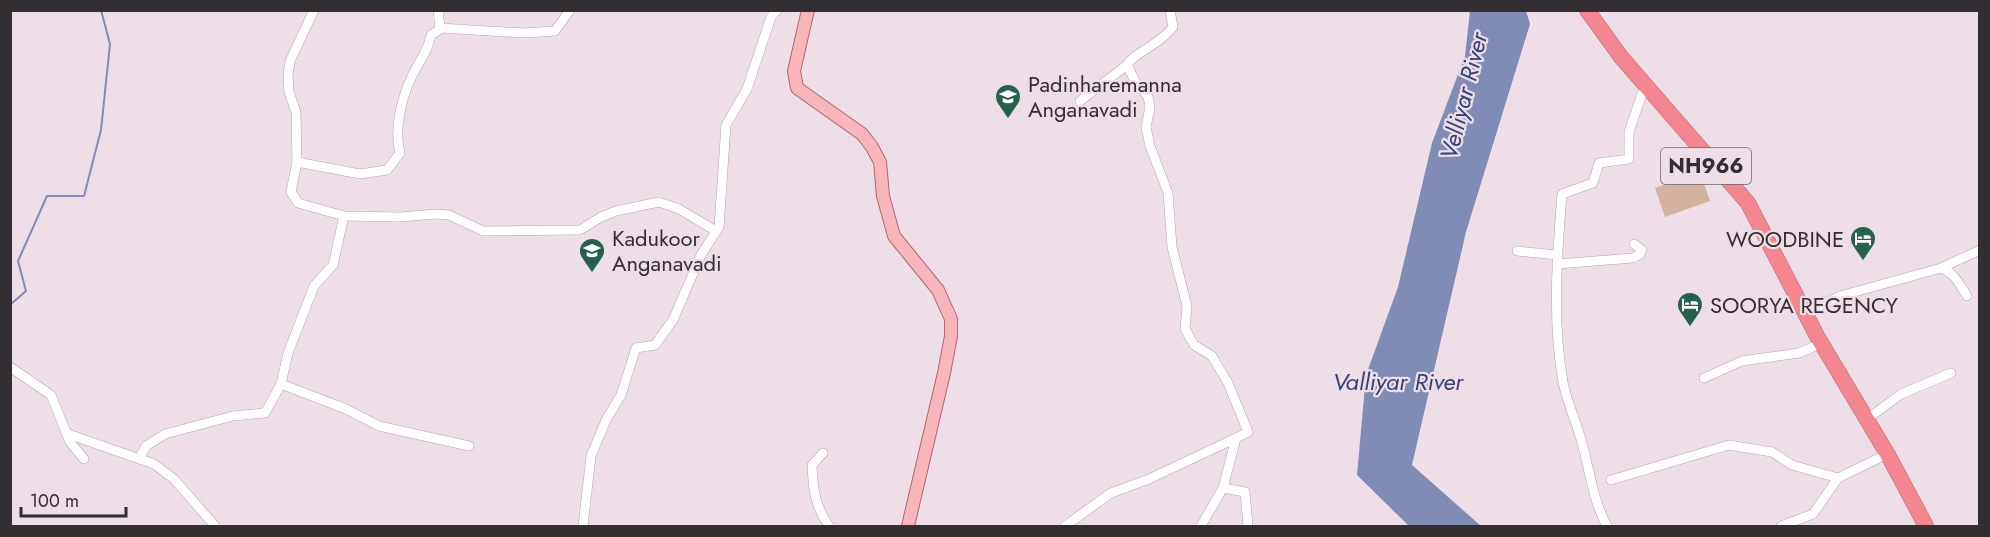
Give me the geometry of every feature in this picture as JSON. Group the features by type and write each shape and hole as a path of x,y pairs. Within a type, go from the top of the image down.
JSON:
{"highway":[{"name":"NH966","path":"1577,10 1642,94 1741,208 1813,347 1879,458 1915,526"},
{"name":"NH966","path":"1587,10 1633,72 1748,203 1805,312 1926,526"}],"main road":[{"path":"807,11 794,71 797,88 862,134 872,147 880,162 883,196 894,236 938,290 951,320 951,336 942,384 908,526"}],"street":[{"path":"314,10 290,62 288,76 289,92 296,112 297,162 291,192 298,203 344,216 449,215 483,231 580,230 616,211 659,202 679,209 716,231"},
{"path":"438,10 438,21 442,28"},
{"path":"297,162 360,174 387,170 400,153 398,143 400,112 411,78 429,49 431,35 442,28 524,33 555,31 570,10"},
{"path":"583,526 591,456 606,420 621,394 631,357 636,348 655,345 667,329 685,297 701,255 719,227 726,125 747,89 771,17 777,10"},
{"path":"1080,101 1127,65 1130,59 1153,47 1165,37 1173,27 1170,10"},
{"path":"1065,526 1111,493 1149,479 1248,432 1228,382 1212,356 1194,345 1185,329 1187,306 1172,247 1172,215 1168,193 1150,146 1146,127 1150,107 1148,97 1135,81 1127,65"},
{"path":"1607,526 1599,512 1582,444 1563,383 1557,327 1557,260 1562,194 1593,183 1599,163 1629,159 1629,132 1642,94"},
{"path":"139,459 146,446 165,434 233,416 265,413 281,384 288,353 314,286 333,266 344,216"},
{"path":"1517,251 1557,260 1633,258 1641,254 1642,250 1634,244"},
{"path":"1805,312 1840,296 1941,268 1980,250"},
{"path":"1941,268 1952,275 1967,296"},
{"path":"1704,378 1742,361 1799,353 1813,347"},
{"path":"10,367 51,395 70,442 84,459"},
{"path":"1866,420 1901,394 1951,373"},
{"path":"281,384 346,409 379,426 469,446"},
{"path":"68,434 154,464 174,479 215,526"},
{"path":"1201,526 1223,488 1236,438"},
{"path":"1611,480 1729,445 1772,452 1792,465 1838,478"},
{"path":"824,453 812,465 813,488 818,511 829,526"},
{"path":"1781,526 1813,514 1838,478 1879,458"},
{"path":"1223,488 1245,492 1248,526"}],"shaded area":[{"path":"1700,172 1710,201 1665,217 1655,188"}],"water":[{"name":"Valliyar River","path":"1470,11 1526,11 1530,24 1466,232 1412,465 1481,526 1409,526 1357,475 1366,375 1398,287 1432,143 1465,56"}],"waterway":[{"path":"10,305 26,291 18,261 47,196 84,196 101,130 110,44 101,10"}],"place":[{"name":"Padinharemanna Anganavadi","path":"1008,120"},
{"name":"WOODBINE","path":"1863,262"},
{"name":"Kadukoor Anganavadi","path":"592,274"},
{"name":"SOORYA REGENCY","path":"1690,328"}],"water label":[{"name":"Velliyar River","path":"1464,96"}]}
